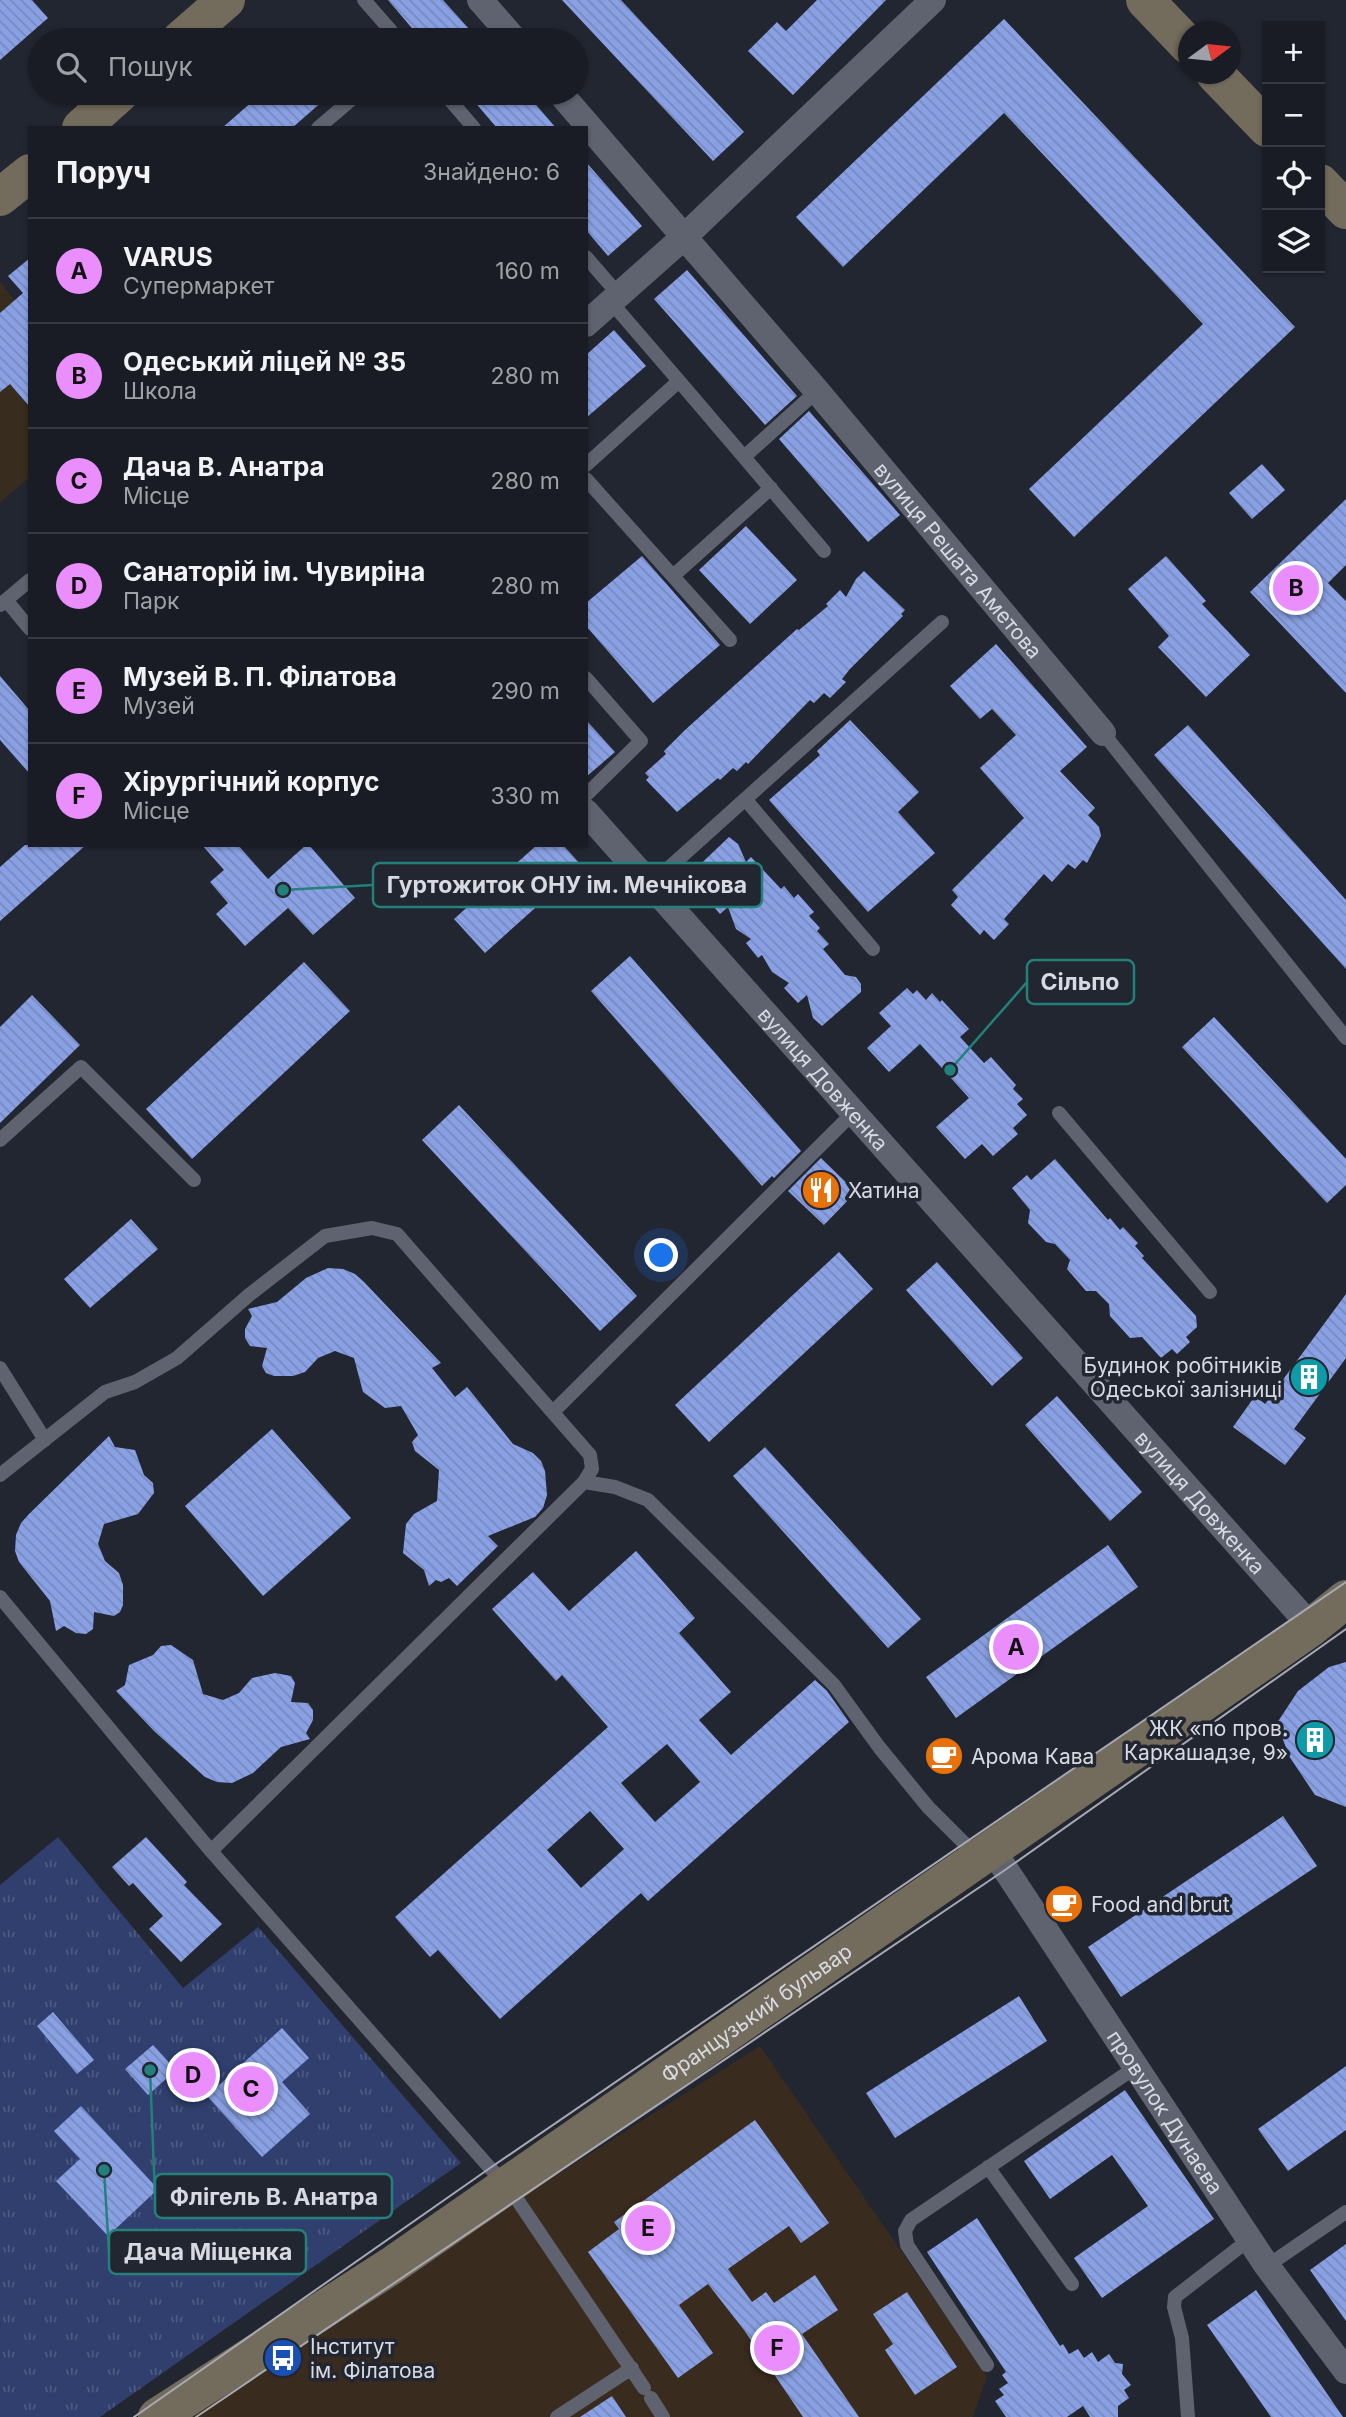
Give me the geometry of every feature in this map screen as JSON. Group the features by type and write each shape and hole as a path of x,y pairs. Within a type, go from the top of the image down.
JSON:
{"street":[{"path":"194,28 226,0"},
{"path":"481,0 505,28"},
{"path":"588,322 684,237 933,0"},
{"path":"1145,0 1178,35"},
{"path":"1225,84 1262,123"},
{"path":"83,126 107,105"},
{"name":"вулиця Решата Аметова","path":"570,105 817,391 1103,733"},
{"path":"1325,188 1346,210"},
{"name":"вулиця Довженка","path":"588,813 1300,1614 1309,1629"},
{"name":"Французький бульвар","path":"158,2417 366,2283 508,2186 1309,1629 1346,1599"},
{"name":"провулок Дунаєва","path":"985,1854 1136,2067 1267,2266 1346,2371"}],"lane":[{"path":"364,0 388,28"},
{"path":"320,126 345,105"},
{"path":"454,105 472,126"},
{"path":"588,260 679,381 824,551"},
{"path":"588,463 679,381"},
{"path":"744,457 817,391"},
{"path":"588,481 730,639"},
{"path":"673,576 771,488"},
{"path":"28,582 3,603 28,627"},
{"path":"651,884 942,622"},
{"path":"588,680 641,741 588,793"},
{"name":"вулиця Решата Аметова","path":"1103,733 1346,1038"},
{"path":"745,799 873,949"},
{"path":"0,1140 80,1067 194,1180"},
{"path":"553,1412 854,1112"},
{"path":"1059,1113 1210,1292"},
{"path":"0,1475 105,1392 135,1382 177,1358 249,1295 326,1236 372,1228 397,1234 590,1455 592,1469 584,1482 211,1851"},
{"path":"0,1368 44,1440"},
{"path":"584,1482 615,1487 648,1500 834,1685 879,1747 928,1807 985,1854"},
{"path":"0,1597 211,1851 508,2186 663,2417"},
{"path":"987,2365 906,2245 905,2231 911,2220 1136,2067"},
{"path":"989,2167 1072,2284"},
{"path":"1267,2266 1346,2212"},
{"path":"1188,2417 1182,2338 1174,2307 1175,2297 1250,2239"},
{"path":"557,2417 632,2368"}],"shaded area":[{"path":"0,282 28,317 28,479 0,502"},
{"path":"760,2046 987,2376 973,2417 175,2417"}],"green space":[{"path":"58,1837 183,1988 258,1927 461,2163 100,2417 0,2417 0,1885"}],"building":[{"path":"0,0 32,0 48,18 37,28 28,28 28,36 0,60"},
{"path":"388,0 443,0 468,28 412,28"},
{"path":"562,0 621,0 744,132 713,161"},
{"path":"817,0 886,0 793,95 748,51 777,22 786,31"},
{"path":"1004,19 1295,327 1074,537 1029,489 1203,324 1004,113 843,267 796,217"},
{"path":"248,105 318,105 294,126 224,126"},
{"path":"477,105 536,105 554,126 495,126"},
{"path":"588,164 642,226 608,256 588,232"},
{"path":"28,260 28,405 10,384 0,392 0,313 23,293 8,276"},
{"path":"687,270 797,396 765,425 654,299"},
{"path":"614,330 646,366 588,416 588,353"},
{"path":"809,411 900,515 868,542 779,439"},
{"path":"1262,464 1285,490 1252,519 1229,493"},
{"path":"1346,499 1346,565 1328,583 1346,601 1346,693 1250,592"},
{"path":"746,526 797,580 750,624 699,570"},
{"path":"642,556 720,645 653,703 588,628 588,601"},
{"path":"1166,556 1206,601 1202,604 1250,655 1206,697 1158,647 1169,636 1128,589"},
{"path":"864,571 905,610 901,614 903,616 850,669 842,679 846,682 830,698 824,693 814,703 810,700 748,764 746,762 737,771 733,768 720,780 718,778 677,812 646,780 649,777 645,773 666,754 664,751 685,730 797,629 828,606 826,604 840,590 846,597"},
{"path":"996,644 1087,747 1060,771 1095,808 1088,815 1099,827 1101,836 1087,863 1083,860 1075,869 1068,864 1052,882 1044,874 1004,919 1009,924 994,940 984,930 980,935 951,905 958,897 952,890 1024,818 980,768 1016,735 992,709 980,719 950,686"},
{"path":"0,676 28,709 28,772 0,740"},
{"path":"850,720 919,792 898,812 935,853 868,912 769,800 820,755 817,751"},
{"path":"588,722 615,752 588,775"},
{"path":"1188,725 1346,900 1346,969 1154,755"},
{"path":"729,837 738,844 746,862 751,857 781,889 784,886 794,898 798,894 814,912 809,916 820,928 817,931 829,944 823,949 845,975 856,977 861,984 861,992 822,1026 813,1018 807,995 798,1003 784,988 789,983 772,972 762,955 758,958 746,943 751,939 736,929 728,907 720,914 708,900 714,894 696,883 689,875"},
{"path":"25,845 84,847 0,921 0,867"},
{"path":"204,847 240,847 268,879 304,847 311,847 355,898 313,935 288,908 245,946 216,914 228,903 210,882 224,870"},
{"path":"535,847 565,847 582,866 485,953 454,919"},
{"path":"630,956 801,1151 762,1186 591,991"},
{"path":"304,962 350,1011 192,1159 146,1109"},
{"path":"907,988 913,994 917,990 926,1000 932,993 940,1002 942,1000 969,1029 960,1037 984,1063 991,1057 1016,1085 1013,1089 1023,1099 1017,1104 1027,1115 1013,1128 1018,1134 993,1156 982,1144 965,1159 936,1127 969,1098 920,1044 889,1072 867,1048 891,1026 879,1013"},
{"path":"32,995 80,1045 0,1123 0,1027"},
{"path":"1214,1017 1346,1159 1346,1185 1327,1203 1182,1047"},
{"path":"459,1105 637,1296 600,1331 422,1140"},
{"name":"Хатина","path":"821,1158 856,1192 824,1225 788,1191"},
{"path":"1055,1159 1108,1220 1110,1218 1120,1230 1123,1227 1138,1243 1135,1246 1144,1256 1142,1258 1196,1316 1197,1327 1186,1337 1190,1342 1177,1354 1172,1349 1161,1358 1142,1337 1130,1338 1110,1316 1109,1304 1096,1291 1086,1291 1067,1269 1070,1260 1055,1244 1046,1242 1028,1223 1030,1210 1012,1188 1027,1175 1031,1180"},
{"path":"131,1219 158,1249 90,1308 64,1279"},
{"path":"839,1252 873,1289 709,1442 675,1405"},
{"path":"937,1262 1023,1358 992,1386 906,1290"},
{"path":"328,1268 343,1269 364,1282 441,1363 432,1368 455,1397 467,1387 513,1444 533,1453 541,1461 545,1471 547,1495 543,1508 535,1517 488,1536 498,1546 457,1586 449,1578 441,1582 436,1580 429,1586 424,1570 403,1553 406,1524 414,1514 437,1501 439,1470 415,1451 412,1442 418,1435 401,1406 385,1408 363,1392 354,1358 335,1351 318,1358 305,1372 293,1376 274,1376 266,1373 262,1366 267,1348 250,1346 245,1338 245,1329 252,1316 248,1309 277,1302 306,1278"},
{"name":"Будинок робітників Одеської залізниці","path":"1346,1294 1346,1358 1294,1429 1306,1438 1285,1465 1233,1427 1255,1396 1265,1404"},
{"path":"1057,1396 1142,1492 1110,1521 1025,1425"},
{"path":"272,1429 351,1518 263,1596 185,1506"},
{"path":"109,1436 115,1447 135,1450 144,1475 153,1483 154,1493 138,1514 104,1524 98,1544 105,1561 119,1573 123,1585 123,1605 120,1612 114,1616 94,1612 93,1629 86,1634 76,1633 64,1626 56,1631 50,1601 19,1562 15,1551 16,1535 29,1514"},
{"path":"765,1447 921,1619 888,1648 733,1476"},
{"path":"1108,1545 1138,1587 956,1718 926,1677"},
{"path":"636,1551 695,1618 679,1633 731,1692 699,1720 731,1755 815,1680 827,1691 849,1722 648,1901 641,1893 500,2019 438,1950 430,1957 395,1917 608,1727 562,1675 556,1681 492,1609 533,1572 569,1611","holes":["667,1744 700,1782 655,1822 621,1783","590,1811 624,1849 581,1888 547,1850"]},
{"path":"171,1645 193,1660 203,1694 223,1700 239,1693 252,1678 275,1673 291,1676 295,1683 291,1702 308,1703 313,1710 313,1720 306,1733 310,1739 281,1747 253,1773 232,1783 217,1782 205,1777 154,1731 116,1691 125,1685 129,1665 153,1655 161,1646"},
{"name":"ЖК «по пров. Каркашадзе, 9»","path":"1346,1662 1346,1807 1315,1795 1289,1756 1277,1723 1298,1691 1329,1667"},
{"path":"1283,1816 1317,1866 1121,1997 1088,1947"},
{"path":"146,1837 187,1882 184,1885 222,1924 181,1962 149,1929 163,1916 133,1883 129,1886 112,1867"},
{"path":"1019,1996 1047,2041 895,2138 866,2093"},
{"path":"53,2012 94,2060 77,2074 37,2026"},
{"path":"282,2028 309,2058 282,2082 310,2114 262,2157 207,2096"},
{"path":"153,2045 176,2070 148,2095 125,2069"},
{"path":"1346,2066 1346,2130 1288,2171 1258,2129"},
{"path":"1125,2090 1214,2219 1102,2298 1074,2258 1148,2206 1112,2155 1050,2199 1024,2161"},
{"path":"81,2106 158,2189 108,2236 56,2181 80,2159 54,2131"},
{"path":"755,2120 829,2223 801,2243 789,2226 728,2269 752,2302 766,2292 774,2303 815,2275 838,2310 802,2334 859,2417 803,2417 744,2330 708,2284 679,2305 713,2353 678,2378 588,2252 619,2229 614,2222"},
{"path":"977,2218 1060,2346 1063,2344 1069,2354 1078,2349 1084,2358 1092,2352 1098,2362 1109,2354 1115,2363 1123,2364 1122,2374 1131,2385 1124,2390 1129,2398 1118,2406 1118,2417 1090,2417 1083,2406 1067,2417 1006,2417 995,2401 1004,2395 999,2389 1008,2383 1002,2375 1006,2372 927,2252"},
{"path":"1346,2244 1346,2321 1310,2270"},
{"path":"1256,2290 1343,2417 1271,2417 1207,2325"},
{"path":"907,2292 957,2367 915,2395 885,2350 893,2344 873,2314"},
{"path":"612,2396 626,2417 580,2417"}],"tram line":[{"path":"134,2417 490,2168 1346,1582"},
{"path":"196,2417 1005,1870 1346,1629"}],"place":[{"name":"Одеський ліцей № 35","path":"1296,588"},
{"name":"Гуртожиток ОНУ ім. Мечнікова","path":"283,890"},
{"name":"Сільпо","path":"950,1070"},
{"name":"Хатина","path":"821,1190"},
{"name":"Будинок робітників Одеської залізниці","path":"1309,1377"},
{"name":"VARUS","path":"1016,1647"},
{"name":"ЖК «по пров. Каркашадзе, 9»","path":"1315,1740"},
{"name":"Арома Кава","path":"944,1756"},
{"name":"Food and brut","path":"1064,1904"},
{"name":"Флігель В. Анатра","path":"150,2070"},
{"name":"Санаторій ім. Чувиріна","path":"193,2075"},
{"name":"Дача В. Анатра","path":"251,2089"},
{"name":"Дача Міщенка","path":"104,2170"},
{"name":"Музей В. П. Філатова","path":"648,2228"},
{"name":"Хірургічний корпус","path":"777,2348"},
{"name":"Інститут ім. Філатова","path":"283,2358"}]}
